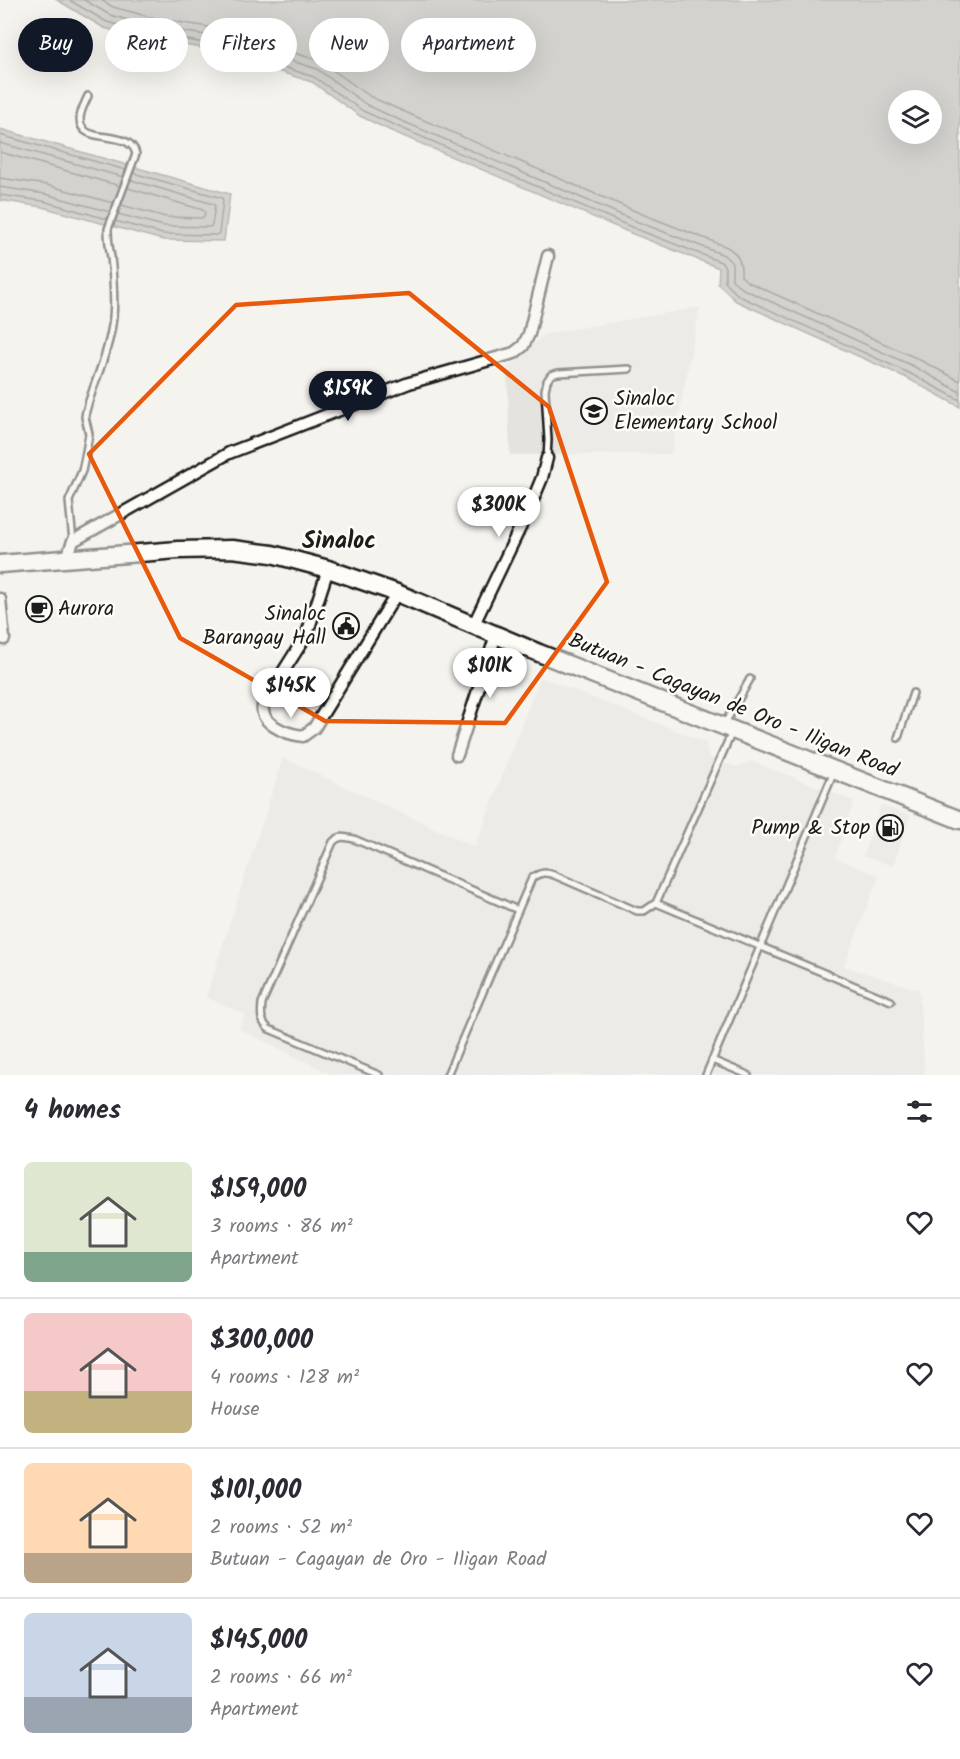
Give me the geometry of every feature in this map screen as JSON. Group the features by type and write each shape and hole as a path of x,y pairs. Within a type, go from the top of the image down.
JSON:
{"highway":[{"name":"Butuan - Cagayan de Oro - Iligan Road","path":"0,564 178,550 232,549 272,554 328,569 397,593 728,729 960,820"}],"street":[{"path":"67,558 73,541 238,449 409,382 514,353 523,346 529,334 548,256"},
{"path":"473,626 529,509 542,478 547,458"},
{"path":"328,569 307,634 261,708 268,722 294,735 303,736 314,728 397,593"},
{"path":"0,599 4,639"},
{"path":"457,755 496,635"}],"lane":[{"path":"73,541 69,501 82,471 88,440 86,411 106,353 113,316 113,282 108,229 136,154 134,148 124,141 88,133 82,128 81,115 88,96"},
{"path":"547,458 545,390 551,375 629,369"},
{"path":"447,1075 532,878 546,873 637,910 644,911 656,903 750,680"},
{"path":"898,738 913,693"},
{"path":"706,1075 834,771"},
{"path":"379,1075 269,1029 263,1024 261,1015 261,1003 333,842 337,838 344,837 354,839 518,910"},
{"path":"656,903 891,1001"},
{"path":"712,1060 748,1075"}],"highlighted area":[{"path":"409,293 549,407 607,582 505,723 325,721 180,638 89,454 236,305"}],"shaded area":[{"name":"Sinaloc Elementary School","path":"700,307 671,454 510,455 507,367 545,334"},
{"path":"540,677 705,742 709,758 737,767 751,761 854,801 835,858 879,876 844,966 919,990 925,1075 333,1075 239,1029 245,1015 206,997 283,758 475,847"},
{"path":"881,805 910,815 893,866 863,856"}],"water":[{"path":"57,0 960,0 960,407 907,378 736,301 718,284 719,268 633,234 389,130 360,116 312,82 281,72 297,72 297,18 200,18 200,48 188,46 188,18 105,18 105,28 93,21 93,18 87,18"},
{"path":"0,129 230,194 224,241 163,240 42,207 0,200"}],"place":[{"name":"Sinaloc Elementary School","path":"594,411"},
{"name":"Aurora","path":"39,609"},
{"name":"Sinaloc Barangay Hall","path":"346,626"},
{"name":"Pump & Stop","path":"890,828"}],"district":[{"name":"Sinaloc","path":"339,541"}]}
